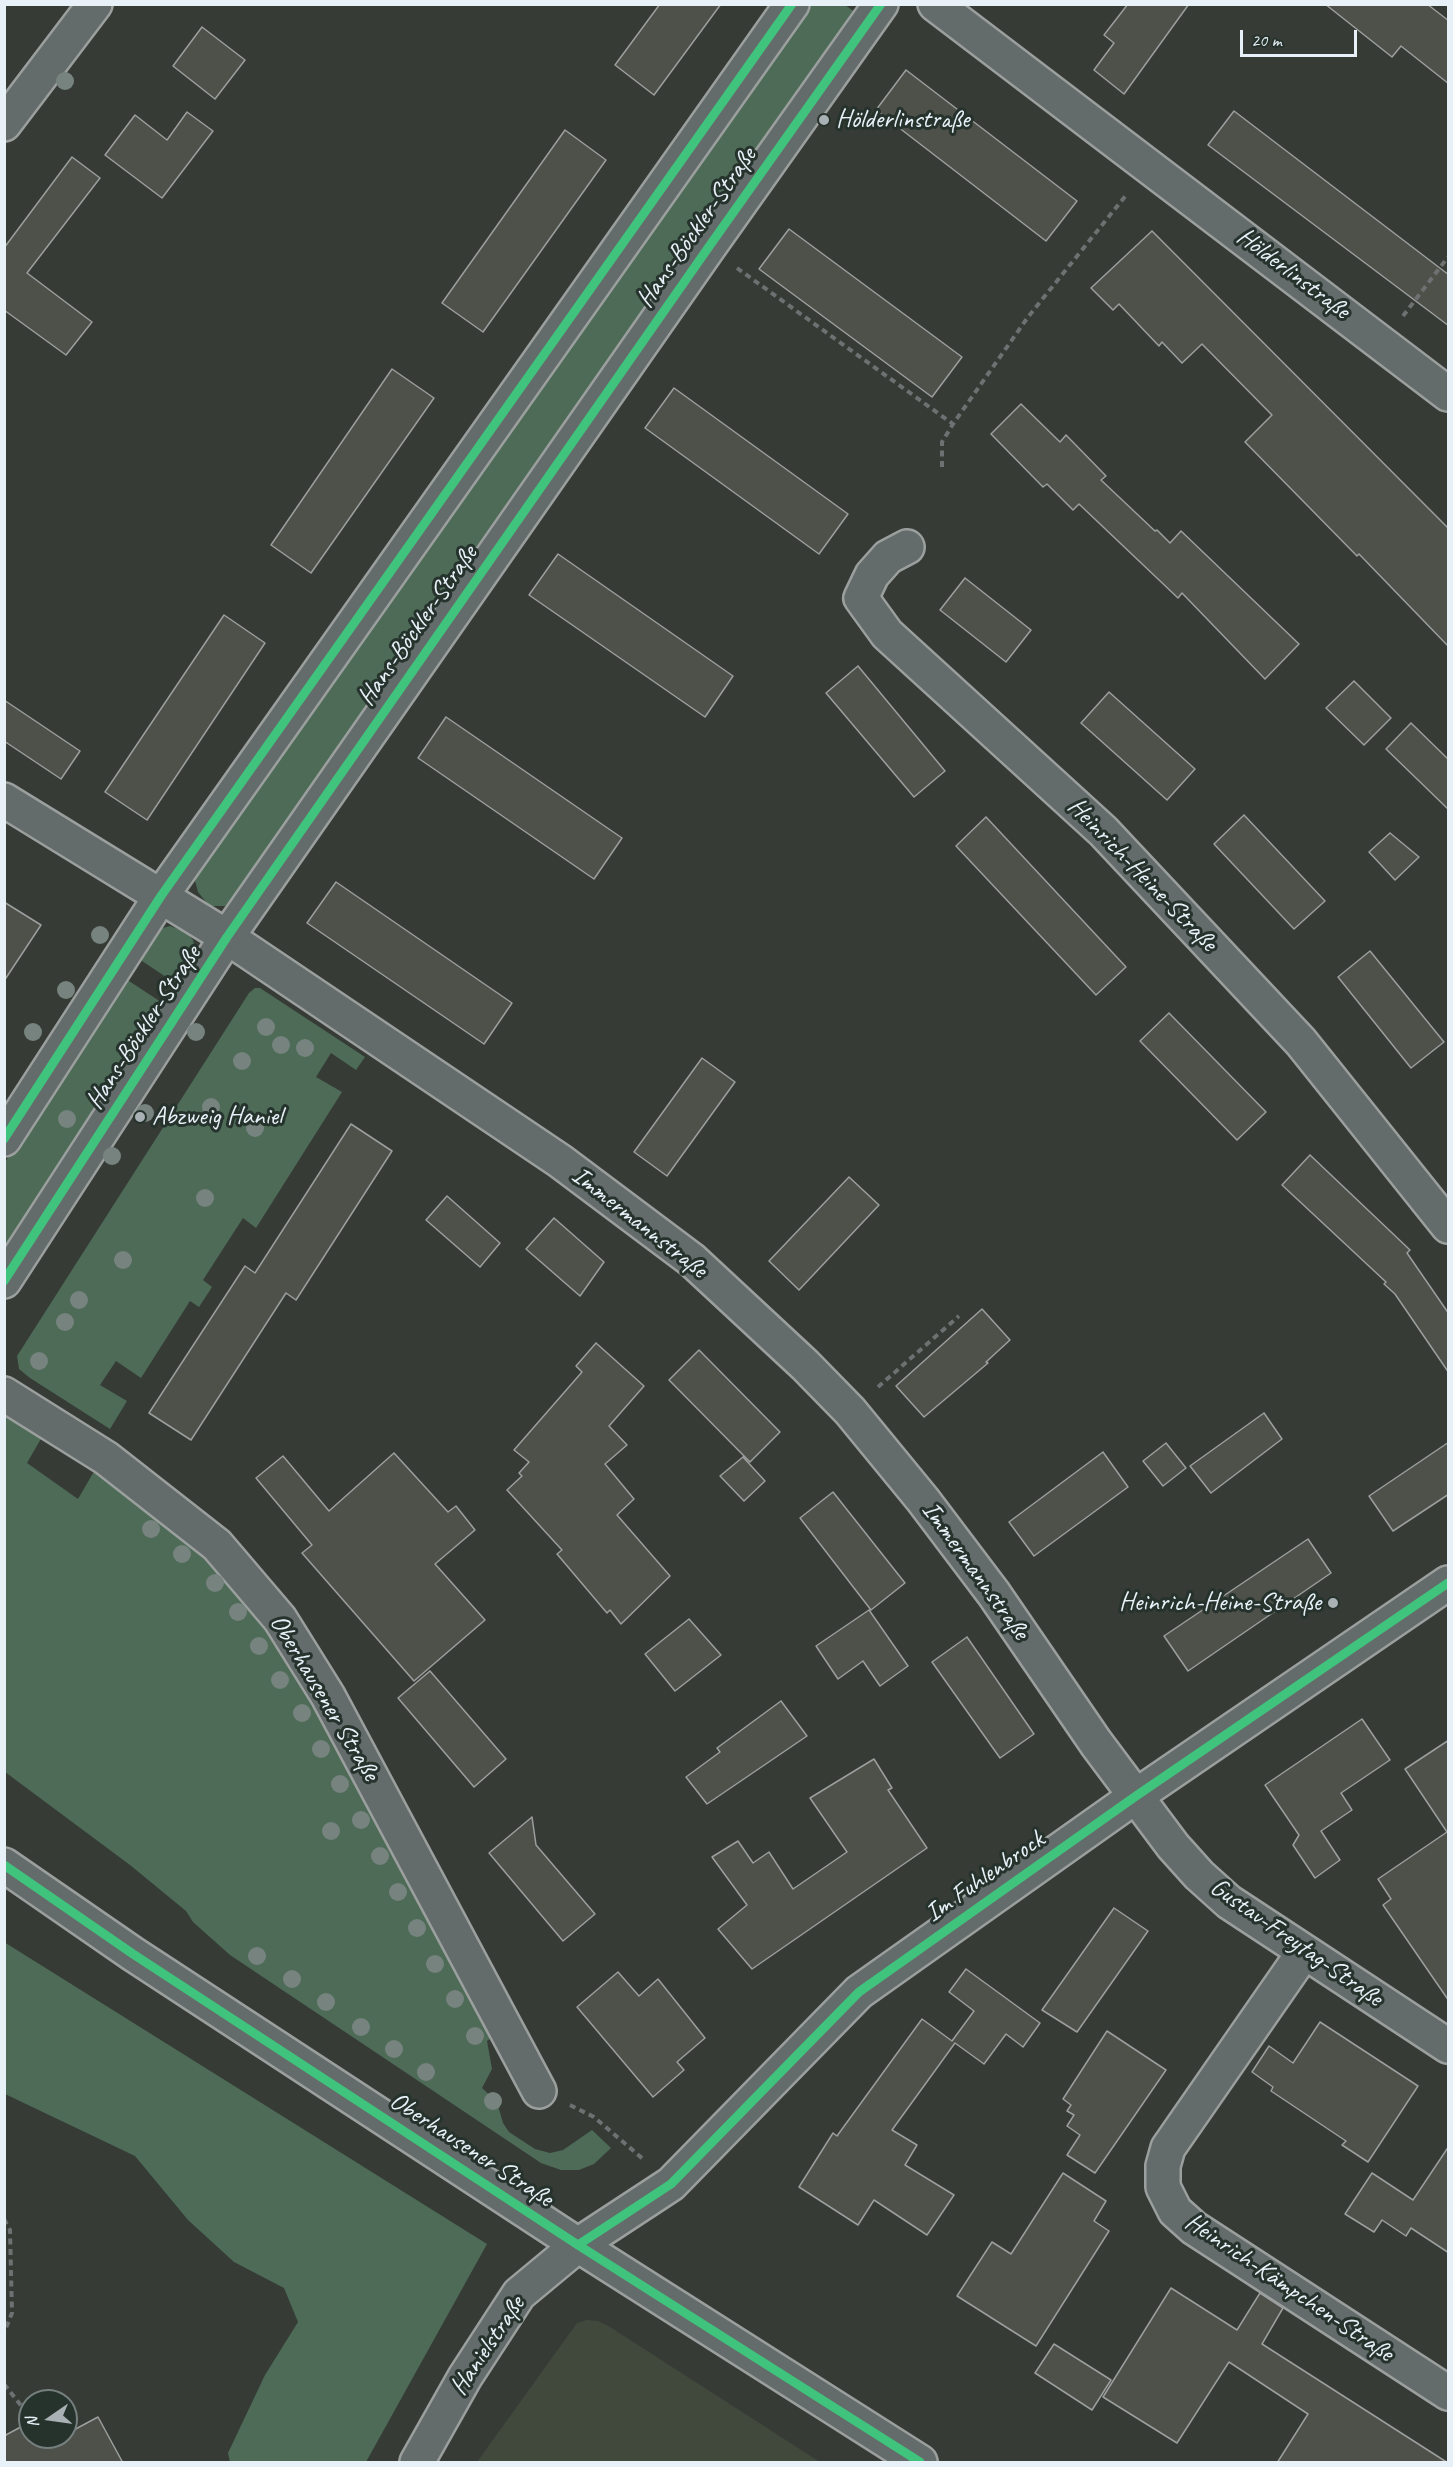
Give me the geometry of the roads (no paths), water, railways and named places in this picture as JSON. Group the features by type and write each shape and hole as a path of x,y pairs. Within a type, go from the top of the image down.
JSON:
{"street":[{"path":"4,124 95,4"},
{"name":"Hans-Böckler-Straße","path":"4,1138 161,896 792,4"},
{"name":"Hans-Böckler-Straße","path":"4,1281 227,937 708,248 882,4"},
{"name":"Hölderlinstraße","path":"935,4 1449,394"},
{"name":"Heinrich-Heine-Straße","path":"907,547 888,557 872,575 861,598 887,634 1103,831 1301,1042 1449,1226"},
{"name":"Immermannstraße","path":"4,800 227,937 560,1161 692,1260 805,1365 850,1411 923,1500 980,1575 1096,1743 1136,1796"},
{"name":"Oberhausener Straße","path":"4,1394 106,1458 217,1545 280,1619 328,1696 540,2091"},
{"name":"Im Fuhlenbrock","path":"578,2245 671,2184 859,1992 1136,1796 1449,1583"},
{"name":"Gustav-Freytag-Straße","path":"1136,1796 1173,1846 1199,1875 1229,1902 1449,2046"},
{"name":"Oberhausener Straße","path":"4,1865 133,1954 578,2245 920,2463"},
{"name":"Heinrich-Kämpchen-Straße","path":"1304,1952 1168,2148 1163,2166 1163,2187 1175,2211 1194,2228 1449,2393"},
{"name":"Hanielstraße","path":"417,2463 465,2377 519,2294 578,2245"}],"place":[{"name":"Hölderlinstraße","path":"824,120"},
{"name":"Abzweig Haniel","path":"140,1117"},
{"name":"Heinrich-Heine-Straße","path":"1333,1603"}]}
